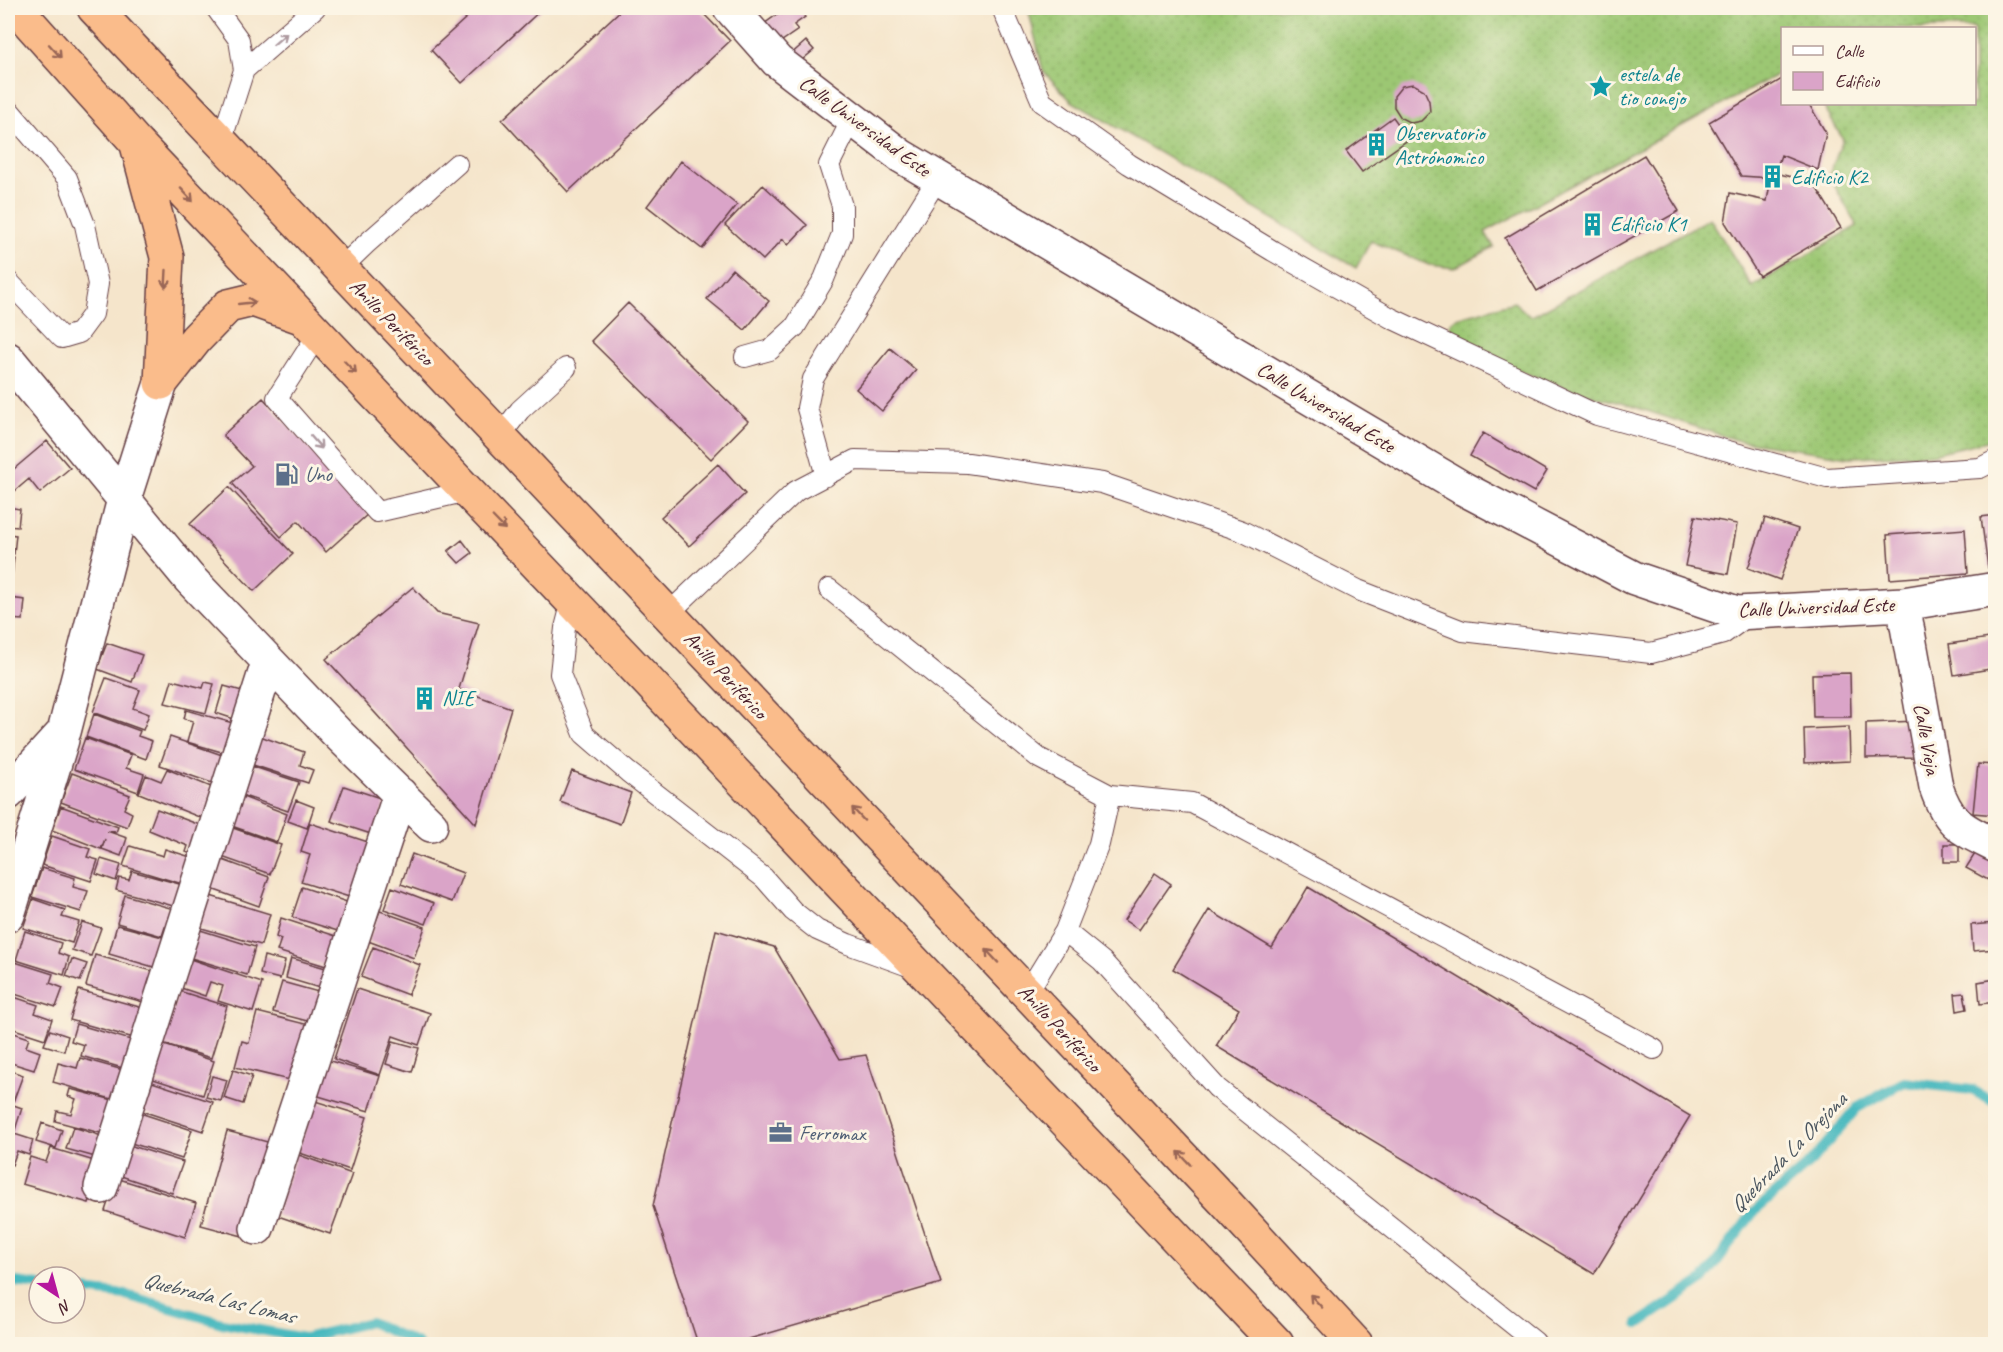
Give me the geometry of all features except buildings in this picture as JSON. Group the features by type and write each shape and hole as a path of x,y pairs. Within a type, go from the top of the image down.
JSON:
{"highway":[{"path":"16,8 135,141 1277,1344"},
{"name":"Anillo Periférico","path":"94,8 1028,993 1356,1344"},
{"path":"135,141 166,257 161,383"},
{"path":"161,383 196,339 228,306 253,300 311,326"}],"street":[{"name":"Calle Universidad Este","path":"730,8 777,61 901,156 1464,489 1634,578 1737,613 1903,604 1995,589"},
{"path":"8,359 189,578 268,663 431,825"},
{"path":"8,915 64,732 124,499 161,383"},
{"name":"Calle Vieja","path":"1903,604 1936,787 1943,808 1959,827 1995,846"},
{"path":"101,1187 268,663"},
{"path":"8,793 64,732"},
{"path":"257,1228 400,795"}],"lane":[{"path":"216,8 239,40 244,70 221,142"},
{"path":"244,70 315,8"},
{"path":"1002,8 1042,102 1129,164 1273,251 1391,318 1597,415 1827,478 1980,468 1995,460"},
{"path":"8,109 67,178 85,225 98,284 93,315 79,333 62,338 8,281"},
{"path":"745,357 770,350 795,327 824,279 842,234 842,206 830,165 852,119"},
{"path":"341,268 457,164"},
{"path":"826,476 807,408 813,379 938,178"},
{"path":"311,326 277,398 377,512 468,490"},
{"path":"500,436 520,410 567,368"},
{"path":"668,614 796,491 855,460 968,463 1102,483 1242,531 1358,590 1463,631 1651,653 1723,634 1753,612"},
{"path":"829,589 1039,758 1110,795 1192,803 1654,1049"},
{"path":"572,601 565,628 560,674 584,734 628,772 764,878 793,911 818,930 848,944 924,972"},
{"path":"1028,993 1065,932 1100,844 1110,795"},
{"path":"1065,932 1102,961 1217,1088 1536,1342"}],"green space":[{"path":"1028,8 1995,8 1995,439 1932,454 1849,457 1736,440 1632,406 1574,391 1517,370 1449,334 1451,323 1457,318 1514,302 1530,316 1534,315 1710,218 1752,287 1857,226 1829,176 1843,139 1823,105 1976,105 1976,27 1781,27 1781,73 1485,232 1494,247 1455,268 1429,265 1371,241 1356,268 1071,101 1043,71"}],"waterway":[{"name":"Quebrada La Orejona","path":"1638,1324 1703,1280 1753,1213 1811,1162 1857,1108 1904,1082 1972,1090 1996,1103"},
{"name":"Quebrada Las Lomas","path":"8,1281 27,1283"},
{"name":"Quebrada Las Lomas","path":"87,1290 126,1295 222,1323 304,1338 370,1322 418,1344"}],"place":[{"name":"estela de tio conejo","path":"1601,86"},
{"name":"Observatorio Astrónomico","path":"1377,145"},
{"name":"Edificio K2","path":"1773,177"},
{"name":"Edificio K1","path":"1592,224"},
{"name":"Uno","path":"287,474"},
{"name":"NIE","path":"424,698"},
{"name":"Ferromax","path":"781,1133"}]}
